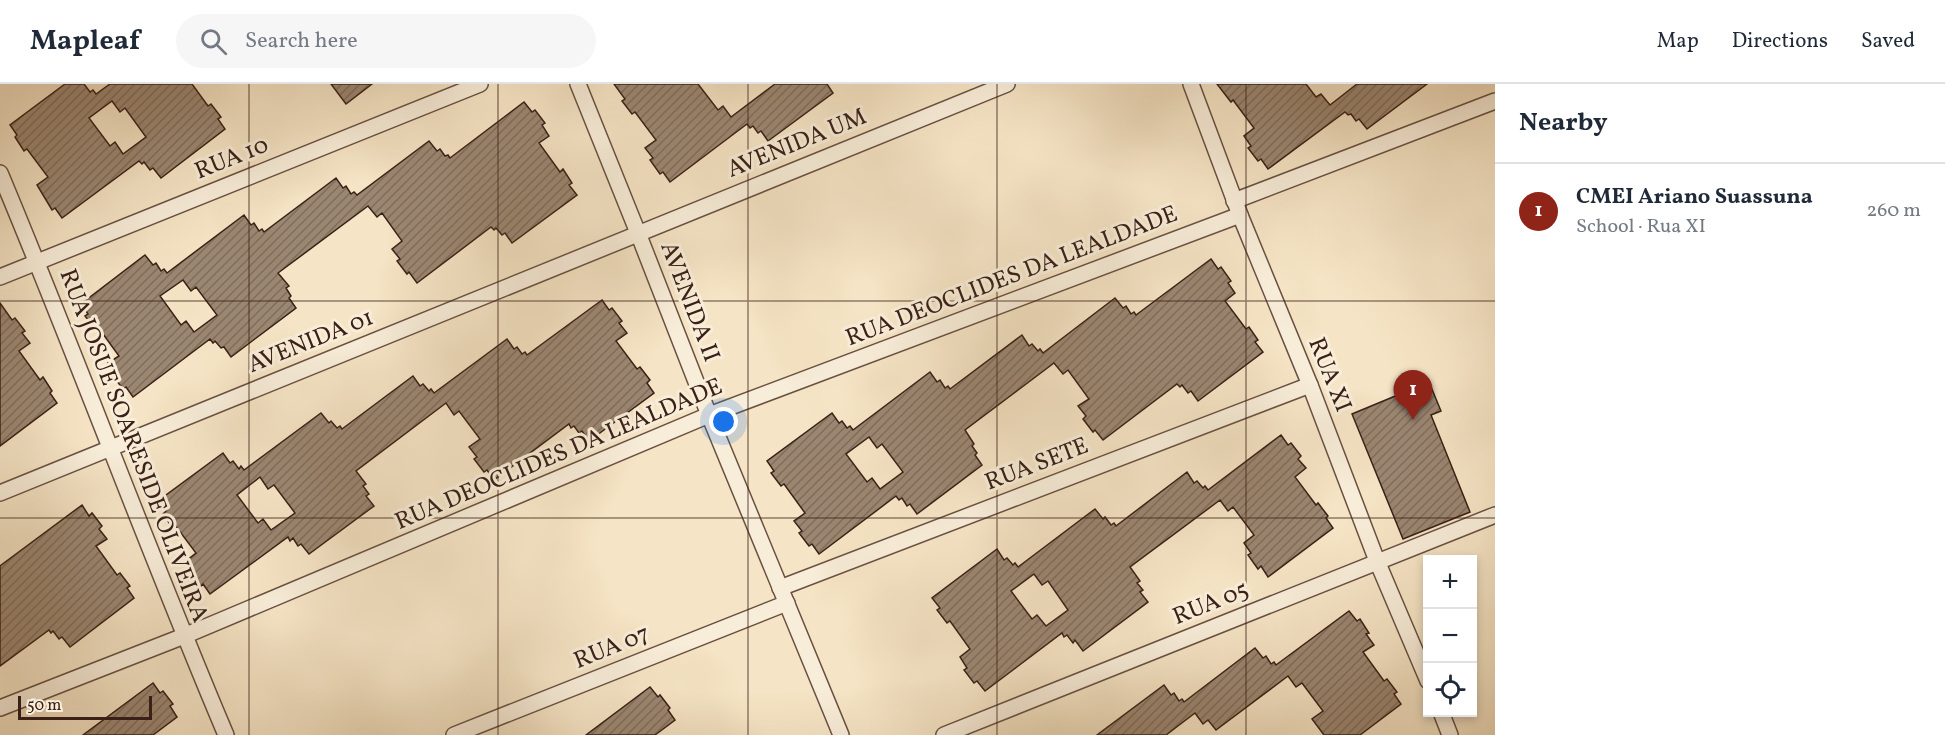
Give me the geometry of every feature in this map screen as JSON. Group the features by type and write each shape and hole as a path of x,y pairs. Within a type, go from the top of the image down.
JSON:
{"street":[{"name":"RUA 10","path":"0,277 480,84"},
{"name":"AVENIDA II","path":"578,84 709,415 841,735"},
{"name":"AVENIDA UM","path":"638,233 1007,84"},
{"name":"RUA XI","path":"1191,84 1237,208 1310,385 1377,561 1423,669"},
{"name":"RUA DEOCLIDES DA LEALDADE","path":"0,708 184,636 709,415 1237,208 1495,101"},
{"name":"RUA JOSUE SOARESIDE OLIVEIRA","path":"0,172 225,735"},
{"name":"AVENIDA 01","path":"0,493 638,233"},
{"name":"RUA SETE","path":"780,588 1310,385"},
{"name":"RUA 05","path":"944,735 1495,515"},
{"name":"RUA 07","path":"454,735 787,603"},
{"path":"1443,717 1448,734"}],"building":[{"path":"65,84 84,84 90,92 93,90 96,94 110,84 192,84 208,106 211,104 221,117 218,119 225,129 161,178 153,168 150,170 144,162 142,164 139,161 62,218 55,208 52,210 37,185 48,177 27,149 24,151 10,125","holes":["112,101 120,112 125,108 146,137 123,154 115,142 110,146 89,118"]},
{"path":"331,84 372,84 346,104"},
{"path":"614,84 698,84 718,110 723,106 731,117 775,84 827,84 833,93 768,141 761,131 758,133 753,126 750,128 747,124 670,182 663,172 660,174 650,160 653,158 645,148 656,140 635,112 632,114 622,101 625,99"},
{"path":"1217,84 1306,84 1316,97 1321,94 1330,105 1357,84 1427,84 1367,129 1359,119 1356,121 1351,114 1348,115 1345,112 1268,169 1261,159 1258,161 1248,148 1251,146 1244,136 1254,128 1233,100 1231,102"},
{"path":"524,102 532,112 535,110 545,123 542,125 549,136 539,143 560,172 563,169 572,183 569,185 577,195 512,243 505,233 502,235 496,228 494,230 491,227 417,283 397,261 400,259 392,249 402,241 382,213 377,217 368,206 278,273 289,286 286,288 291,296 289,298 296,308 231,357 224,347 221,348 210,339 133,397 126,387 123,389 113,376 116,373 108,363 119,356 98,327 95,329 85,316 88,314 81,304 145,255 153,265 156,263 161,271 164,269 167,273 244,215 251,225 254,223 259,231 262,229 264,232 336,178 343,188 346,186 351,194 354,192 357,195 429,141 437,151 440,149 445,156 448,155 450,158","holes":["183,280 191,291 196,287 217,315 194,332 186,321 181,325 160,296"]},
{"path":"1211,259 1218,269 1221,267 1231,281 1228,283 1235,293 1225,301 1246,329 1249,327 1258,340 1255,342 1263,352 1198,401 1191,391 1188,393 1182,385 1180,387 1177,384 1103,440 1083,419 1086,416 1078,406 1089,399 1068,370 1063,374 1054,363 965,430 974,444 972,446 977,453 975,455 982,465 917,514 910,504 907,506 902,498 899,500 896,496 819,554 812,544 809,546 799,533 802,531 794,521 805,513 784,484 781,486 771,473 774,471 767,461 832,413 839,423 842,421 847,428 850,426 853,430 930,372 937,382 940,380 945,388 948,386 950,389 1022,335 1029,346 1032,344 1043,353 1115,298 1123,308 1126,306 1131,314 1134,312 1136,315","holes":["869,437 877,448 882,444 903,472 880,489 872,478 867,482 846,454"]},
{"path":"602,300 609,310 612,308 622,321 619,323 627,333 616,341 637,369 640,367 650,380 647,383 654,393 589,441 582,431 579,433 574,426 571,428 569,424 494,480 487,470 484,472 474,459 477,457 469,447 480,439 459,411 454,415 446,403 356,471 366,484 363,486 369,494 366,496 374,506 309,554 301,544 298,546 293,538 290,541 288,537 210,594 203,584 200,587 186,561 196,553 175,525 172,527 163,514 166,511 158,501 223,453 230,463 233,461 239,469 241,466 244,470 321,413 329,423 331,421 337,428 340,426 342,429 413,376 420,386 423,384 434,393 507,339 514,349 517,347 522,354 525,352 527,355","holes":["260,477 268,489 274,485 295,513 271,530 263,519 258,523 237,495"]},
{"path":"0,303 12,320 15,318 25,331 22,333 30,343 19,351 40,380 43,377 57,403 0,446"},
{"path":"1429,382 1441,411 1431,415 1470,512 1403,539 1352,414"},
{"path":"1281,435 1288,445 1291,443 1301,456 1298,459 1306,468 1295,477 1316,505 1318,503 1328,516 1326,518 1333,528 1268,577 1261,566 1258,569 1248,555 1251,553 1244,543 1254,535 1233,507 1228,511 1220,500 1130,567 1140,581 1137,583 1143,590 1140,592 1148,602 1083,651 1075,640 1073,643 1067,635 1064,637 1062,633 985,691 977,681 974,683 964,670 967,668 960,657 970,649 950,621 947,623 937,610 940,608 932,598 997,549 1004,560 1007,558 1018,567 1095,509 1103,519 1105,517 1111,525 1114,523 1116,526 1187,472 1194,483 1197,481 1208,490","holes":["1034,574 1042,585 1048,581 1068,610 1046,626 1037,615 1032,619 1011,591"]},
{"path":"82,505 89,516 92,513 102,526 99,529 107,539 96,546 117,575 120,573 130,586 127,588 134,598 70,647 62,637 59,639 53,631 51,633 49,630 0,666 0,566"},
{"path":"1349,611 1357,621 1360,619 1369,633 1366,634 1374,645 1363,652 1384,681 1387,679 1397,692 1394,694 1401,704 1360,735 1324,735 1312,719 1323,711 1302,683 1296,687 1288,676 1216,730 1208,720 1203,724 1195,713 1166,735 1097,735 1164,685 1171,695 1174,693 1179,701 1182,699 1184,702 1255,648 1263,658 1266,656 1271,664 1274,662 1276,665"},
{"path":"153,683 160,693 163,691 173,704 170,706 177,717 153,735 83,735"},
{"path":"650,687 670,708 668,710 675,720 655,735 586,735"}],"place":[{"name":"CMEI Ariano Suassuna","path":"1413,420"}]}
